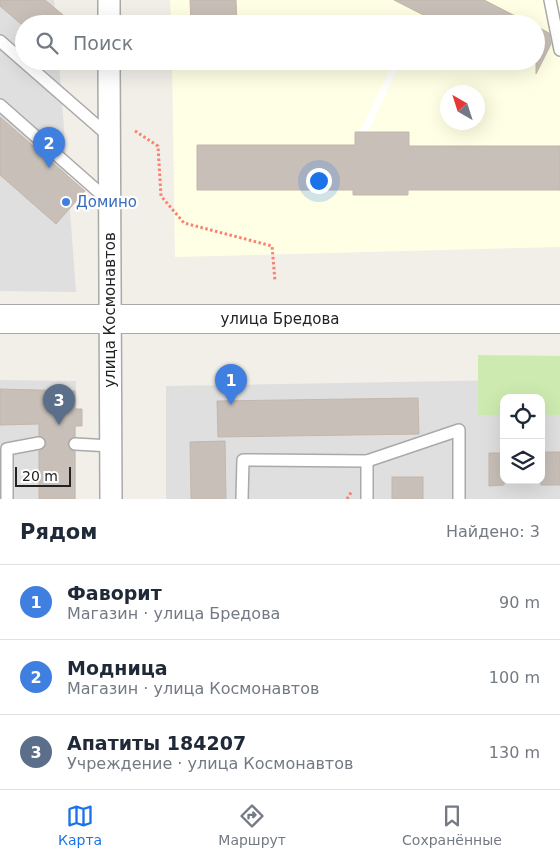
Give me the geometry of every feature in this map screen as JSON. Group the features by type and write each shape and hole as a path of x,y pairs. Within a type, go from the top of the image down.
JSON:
{"street":[{"path":"109,0 109,15"},
{"name":"улица Космонавтов","path":"109,70 111,499"},
{"name":"улица Бредова","path":"0,319 560,319"}],"lane":[{"path":"550,0 560,50"},
{"path":"0,41 15,54"},
{"path":"33,70 110,137"},
{"path":"0,104 110,202"},
{"path":"242,499 243,460 366,461 459,430 459,499"},
{"path":"6,499 4,449 40,443"},
{"path":"75,444 111,446"},
{"path":"366,461 367,499"}],"path":[{"path":"135,131 158,146 161,196 184,223 272,246 275,281"}],"shaded area":[{"path":"0,0 54,0 55,15 15,15 15,70 60,70 76,292 0,291"},
{"path":"170,0 560,0 560,247 175,257 172,70 545,70 545,15 171,15"},
{"path":"560,379 560,499 166,499 166,386"},
{"path":"0,380 76,381 76,499 0,499"}],"green space":[{"path":"478,355 560,356 560,415 545,415 545,394 500,394 500,415 478,415"}],"pier":[{"path":"390,70 397,70 368,132 360,132"}],"building":[{"path":"0,0 45,0 63,15 15,15 15,19 0,6"},
{"path":"190,0 236,0 237,15 191,15"},
{"path":"394,0 484,0 513,15 423,15"},
{"path":"545,31 549,33 551,44 545,56"},
{"path":"0,117 85,191 56,224 0,175"},
{"path":"355,132 409,132 409,146 560,146 560,190 408,190 408,195 353,195 353,190 197,190 197,145 355,145"},
{"path":"0,389 75,391 75,409 82,409 82,426 75,426 75,437 69,440 68,444 71,450 75,452 75,499 39,499 39,451 44,448 46,441 39,436 39,424 0,425"},
{"path":"418,398 419,434 218,437 217,401"},
{"path":"225,441 226,499 191,499 190,442"},
{"path":"545,452 560,452 560,485 541,485 545,484"},
{"path":"489,453 500,453 500,484 504,485 489,486"},
{"path":"392,477 423,477 423,499 392,499"}],"place":[{"name":"Модница","path":"49,168"},
{"name":"Домино","path":"66,202"},
{"name":"Фаворит","path":"231,405"},
{"name":"Апатиты 184207","path":"59,425"}]}
